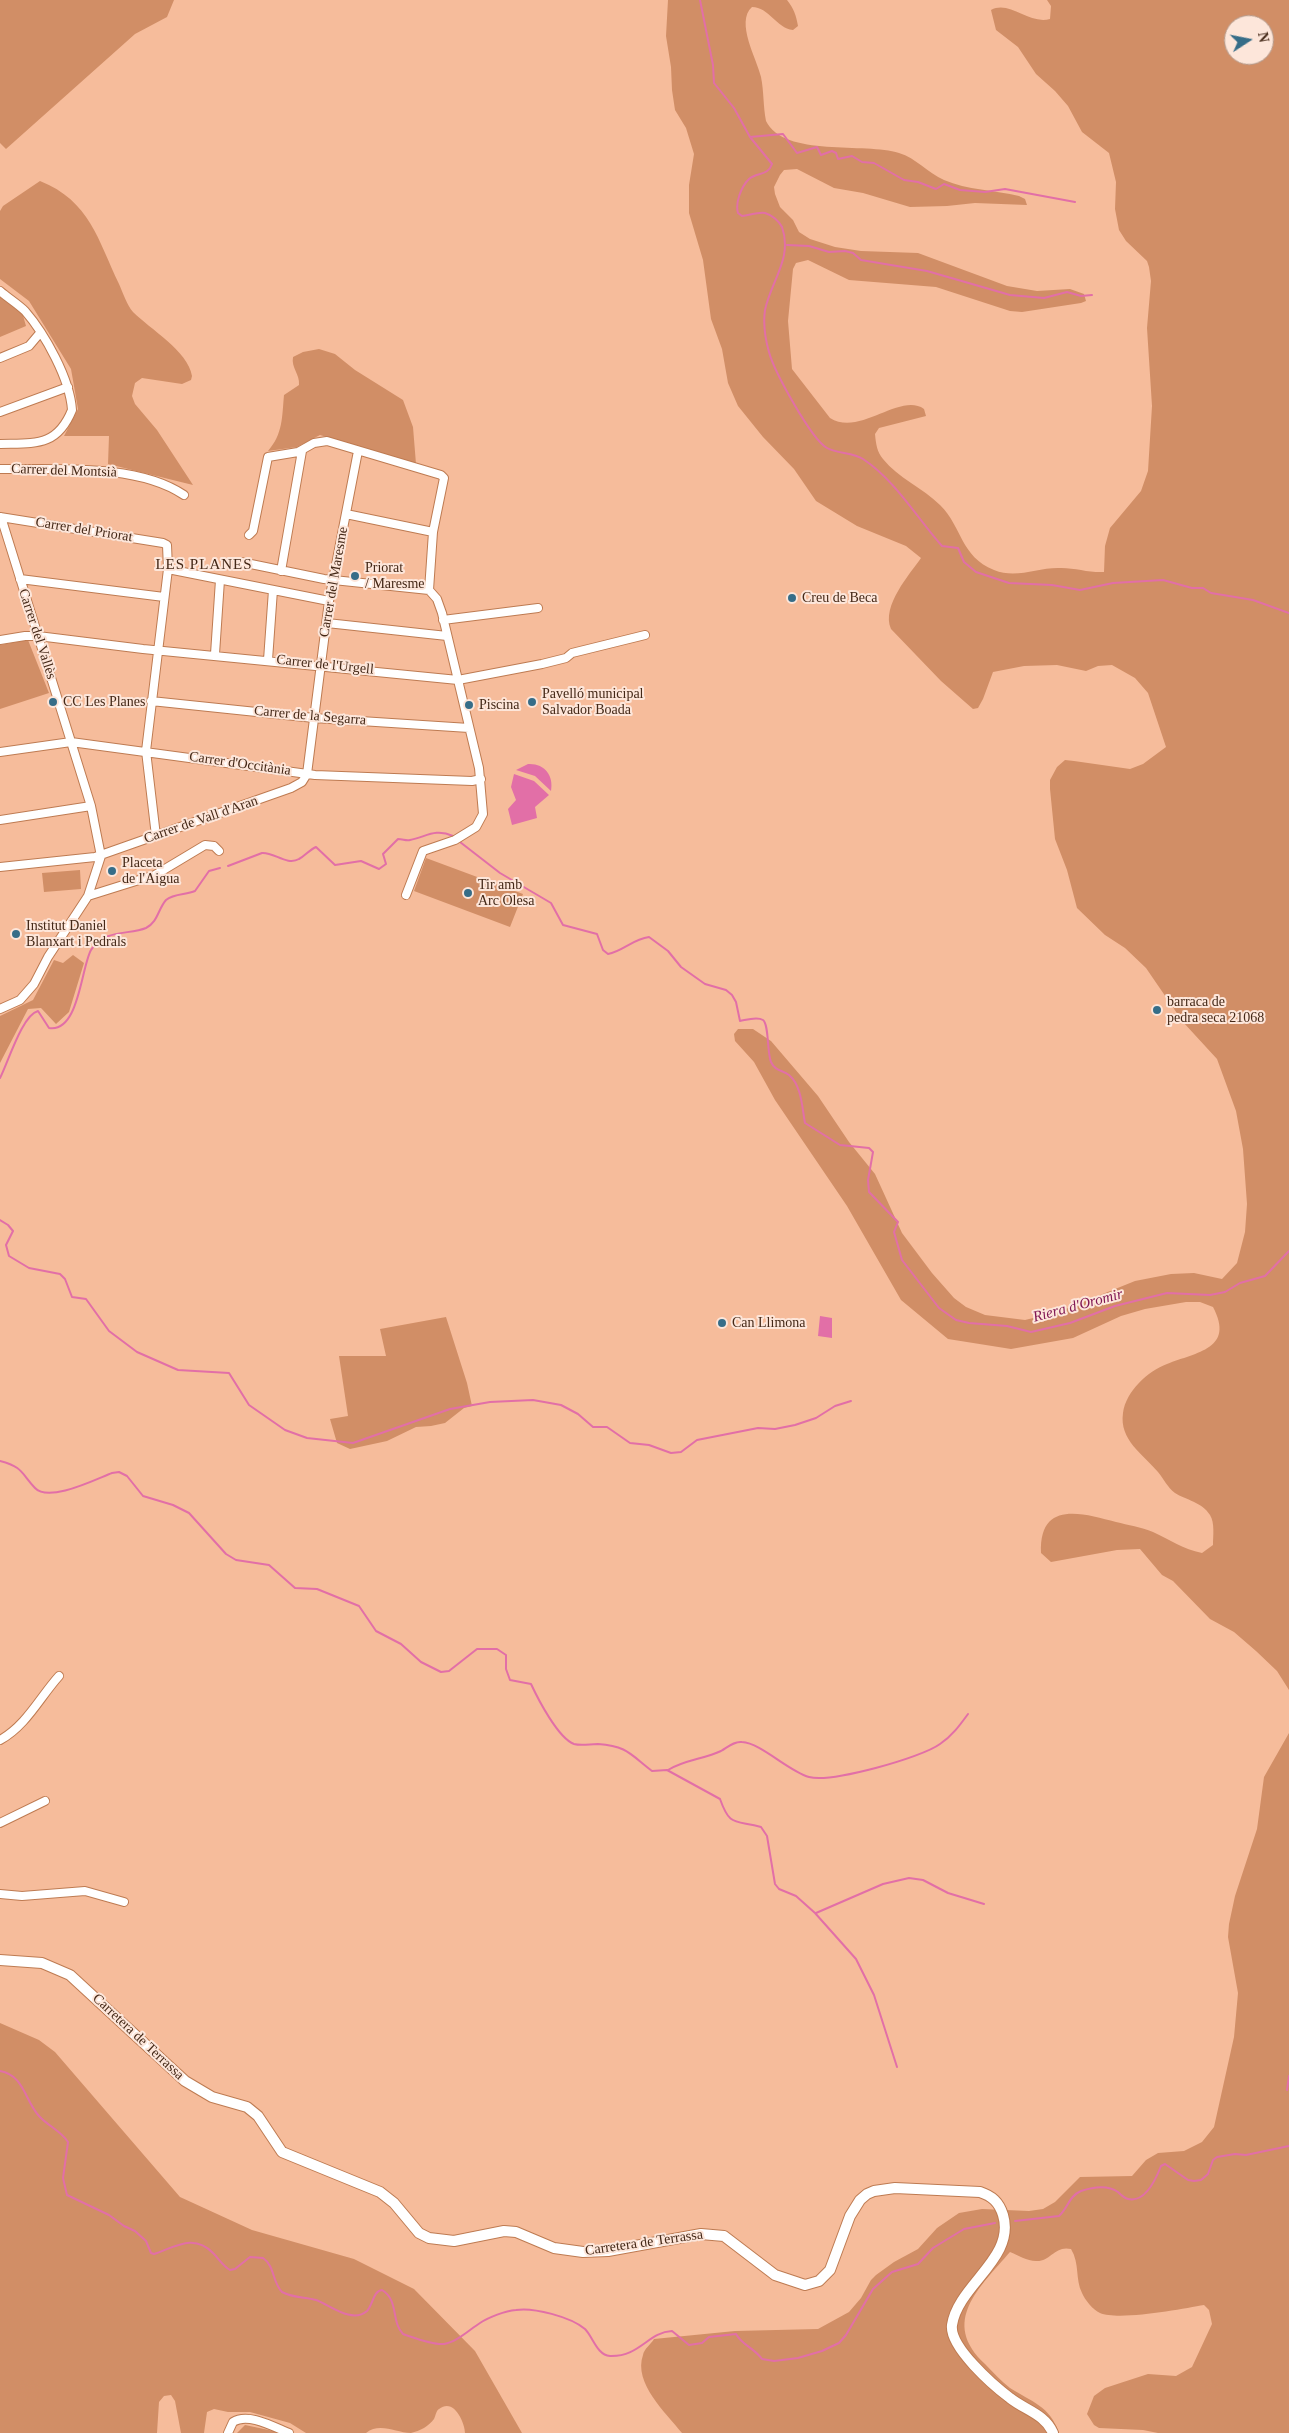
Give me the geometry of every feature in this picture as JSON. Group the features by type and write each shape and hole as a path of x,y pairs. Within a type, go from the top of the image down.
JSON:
{"street":[{"path":"0,291 24,310 40,333 68,387 72,410 60,431 49,439 39,443 0,444"},
{"path":"0,358 29,346 40,333"},
{"path":"0,412 68,387"},
{"path":"249,535 252,531 268,457 302,450 322,441 441,475 444,478 433,532 429,590"},
{"path":"281,571 302,450"},
{"name":"Carrer del Maresme","path":"308,774 329,601 358,451"},
{"name":"Carrer del Montsià","path":"0,469 120,473 161,484 184,495"},
{"path":"346,514 433,532"},
{"name":"Carrer del Priorat","path":"0,517 163,542 167,545 168,569"},
{"name":"Carrer del Vallès","path":"0,517 91,806 101,856 88,896 48,957 30,990 20,1000 0,1009"},
{"path":"241,562 334,580 429,590 437,598 448,636 481,779 482,821 452,842 423,851 406,895"},
{"path":"156,836 146,751 168,569 329,601"},
{"path":"20,579 164,597"},
{"path":"215,654 220,580"},
{"path":"268,660 273,590"},
{"path":"443,620 538,608"},
{"path":"327,623 448,636"},
{"name":"Carrer de l'Urgell","path":"0,640 38,636 157,650 215,654 458,680 542,664 566,658 572,653 645,635"},
{"name":"Carrer de la Segarra","path":"151,701 314,718 469,728"},
{"name":"Carrer d'Occitània","path":"0,752 71,742 308,774 472,781 481,779"},
{"name":"Carrer de Vall d'Aran","path":"0,867 101,856 291,788 302,782 308,774"},
{"path":"0,820 91,806"},
{"path":"88,896 155,875 205,845 214,846 219,852"},
{"path":"0,1740 13,1731 28,1716 42,1695 59,1676"},
{"path":"0,1823 45,1801"},
{"path":"0,1894 22,1896 86,1891 124,1902"},
{"name":"Carretera de Terrassa","path":"0,1960 42,1963 70,1975 185,2081 212,2097 247,2107 258,2116 282,2152 380,2192 394,2204 419,2233 429,2238 454,2241 504,2231 516,2232 554,2248 583,2252 608,2251 701,2234 724,2236 775,2275 805,2285 819,2281 830,2270 850,2216 860,2200 874,2191 895,2188 980,2192 992,2196 1003,2214 1006,2228 1004,2240 997,2254 961,2303 952,2325 953,2336 962,2352 993,2384 1010,2398 1039,2415 1053,2433"},
{"path":"228,2433 233,2422 243,2418 264,2423 289,2433"}],"shaded area":[{"path":"0,0 174,0 167,17 135,34 6,149 0,143"},
{"path":"668,0 787,0 793,9 798,26 793,30 782,26 758,8 752,7 747,14 746,22 746,31 761,77 766,121 776,133 790,140 807,144 885,150 899,153 911,158 944,180 972,188 1019,196 1025,199 1027,205 975,203 910,207 863,193 834,188 797,169 784,170 774,187 775,194 780,207 793,220 799,232 810,239 835,247 861,251 918,253 1007,286 1037,291 1070,289 1084,294 1086,301 1022,312 1010,311 936,287 849,280 808,260 796,263 793,269 788,321 792,369 830,418 842,422 867,419 903,406 914,405 924,409 926,416 879,428 875,434 878,451 889,466 940,505 948,514 968,549 983,564 994,570 1010,573 1050,568 1104,572 1105,546 1110,528 1141,491 1148,471 1152,406 1147,328 1151,281 1149,267 1147,261 1126,241 1119,230 1115,209 1116,182 1109,153 1082,132 1068,106 1036,74 1018,47 996,30 991,10 1005,8 1042,20 1050,19 1051,6 1047,0 1289,0 1289,1690 1277,1671 1256,1651 1234,1632 1210,1619 1173,1581 1162,1575 1140,1549 1117,1550 1051,1562 1041,1553 1042,1536 1047,1525 1055,1518 1065,1514 1090,1516 1139,1527 1183,1547 1202,1553 1213,1545 1213,1526 1210,1515 1203,1507 1175,1493 1133,1446 1125,1431 1123,1413 1128,1397 1146,1377 1160,1367 1201,1352 1210,1347 1216,1340 1219,1332 1219,1321 1213,1307 1200,1302 1186,1302 1145,1309 1121,1316 1073,1338 1011,1349 948,1339 901,1300 847,1206 775,1100 754,1062 735,1041 734,1034 738,1029 753,1029 771,1041 818,1096 849,1142 875,1174 902,1233 932,1273 954,1298 966,1307 985,1315 1025,1320 1058,1312 1135,1281 1171,1274 1194,1273 1222,1279 1237,1263 1245,1232 1247,1204 1243,1149 1236,1111 1217,1059 1183,1022 1146,968 1125,948 1105,935 1077,908 1067,870 1055,839 1050,780 1057,767 1065,760 1130,769 1143,764 1166,747 1148,693 1135,678 1112,665 1098,666 1086,671 1057,665 1024,666 993,672 983,699 978,708 973,709 941,681 891,629 889,620 893,601 904,581 921,558 906,546 857,526 816,501 794,469 763,437 738,406 728,383 722,349 711,319 703,260 689,213 689,185 694,154 686,128 675,110 666,36"},
{"path":"40,181 57,189 81,211 98,237 125,299 133,312 176,349 189,367 192,376 191,380 182,384 142,378 135,383 132,396 135,404 157,430 193,485 108,464 109,436 64,436 78,409 71,369 29,301 0,279 0,211 3,206"},
{"path":"0,296 22,312 26,326 0,337"},
{"path":"319,349 335,354 355,370 403,400 413,427 416,464 320,435 297,447 268,451 279,432 284,395 299,385 293,357 303,352"},
{"path":"28,640 49,693 0,709 0,645"},
{"path":"528,764 534,764 547,771 552,785 551,791 535,776 516,770"},
{"path":"514,774 534,781 549,795 535,807 537,818 512,825 508,809 516,800 511,787"},
{"name":"Tir amb Arc Olesa","path":"426,858 523,894 510,927 414,891"},
{"path":"80,870 81,889 44,892 42,873"},
{"path":"73,955 84,963 69,1012 56,1024 41,1008 28,1009 0,1063 0,1016 33,1000 54,960 63,963"},
{"path":"820,1316 832,1318 832,1338 818,1336"},
{"path":"446,1317 467,1383 472,1406 464,1408 445,1423 416,1427 387,1441 350,1449 337,1443 330,1419 348,1416 339,1356 386,1356 380,1329"},
{"path":"1289,1733 1289,2433 1158,2433 1143,2430 1099,2428 1094,2425 1087,2414 1094,2396 1105,2388 1148,2374 1176,2376 1192,2367 1212,2324 1209,2310 1204,2305 1121,2316 1097,2312 1083,2296 1074,2255 1071,2249 1065,2248 1041,2261 1026,2259 1010,2252 977,2292 969,2306 965,2320 966,2334 972,2349 1010,2388 1033,2401 1045,2411 1051,2417 1059,2433 682,2433 653,2397 643,2376 641,2366 644,2353 654,2339 735,2331 818,2329 849,2312 876,2275 894,2262 918,2249 937,2228 959,2213 982,2209 1029,2211 1043,2209 1055,2202 1080,2177 1132,2176 1146,2160 1158,2153 1184,2151 1202,2142 1214,2127 1234,2037 1238,1993 1228,1937 1229,1924 1235,1896 1257,1829 1264,1777"},
{"path":"0,2023 39,2040 55,2052 180,2197 252,2230 354,2259 414,2289 475,2351 522,2433 465,2433 458,2413 449,2406 444,2406 438,2410 430,2424 421,2430 411,2433 377,2428 366,2433 306,2433 290,2423 250,2412 228,2412 214,2409 207,2412 204,2433 181,2433 175,2401 171,2395 164,2396 159,2402 157,2433 0,2433"},
{"path":"245,2425 283,2433 237,2433"}],"waterway":[{"path":"700,0 713,65 714,83 734,108 750,137 772,164 768,170 752,177 746,182 739,195 737,209 738,213 742,216 760,213 768,214 775,218 782,227 785,249 765,310 765,336 772,361 785,388 803,419 820,442 831,450 859,457 875,468 895,488 942,546 958,548 964,562 976,572 1009,583 1052,585 1080,590 1113,583 1163,580 1192,588 1203,588 1211,593 1253,600 1289,613"},
{"path":"750,137 783,134 797,153 817,147 821,155 832,151 836,153 838,159 852,156 862,162 874,163 904,180 918,182 936,189 944,184 960,190 985,192 1005,189 1075,202"},
{"path":"787,245 809,246 829,252 845,251 853,253 861,260 927,271 1010,295 1044,298 1067,292 1081,296 1092,295"},
{"name":"Riera d'Oromir","path":"228,866 262,853 294,861 316,847 335,865 361,861 379,869 386,864 383,854 398,839 416,839 436,833 453,836"},
{"name":"Riera d'Oromir","path":"460,842 500,873 551,903 563,925 597,934 603,950 608,954 649,937 668,951 681,967 705,984 726,990 732,995 736,1002 740,1021 755,1018 763,1020 766,1027 771,1062 777,1069 789,1075 797,1085 805,1123 840,1145 869,1148 873,1152 868,1180 869,1192 898,1222 894,1232 902,1260 939,1308 956,1320 1007,1326 1031,1332 1070,1323 1115,1306 1167,1293 1210,1295 1225,1292 1240,1283 1265,1276 1289,1251"},
{"name":"Riera d'Oromir","path":"0,1078 16,1040 32,1014 38,1011 49,1028 59,1027 67,1020 78,998 88,959 96,943 110,936 146,928 153,922 166,900 173,896 195,891 209,871 220,868"},
{"path":"0,1220 13,1231 6,1245 9,1256 29,1268 60,1274 65,1279 72,1297 86,1299 109,1331 137,1352 178,1370 229,1373 249,1405 285,1430 307,1438 353,1443 450,1409 490,1402 533,1400 561,1405 578,1414 593,1427 607,1427 630,1443 649,1445 671,1453 681,1452 697,1440 758,1428 775,1429 795,1425 816,1418 835,1406 851,1401"},
{"path":"0,1461 17,1468 35,1488 42,1492 51,1493 73,1488 119,1472 127,1476 143,1496 173,1505 189,1513 226,1554 236,1560 269,1565 295,1588 317,1589 359,1606 376,1631 401,1644 421,1662 441,1672 449,1671 477,1649 497,1649 506,1655 506,1669 510,1680 531,1684 549,1717 568,1740 577,1745 598,1744 622,1749 652,1771 667,1770 720,1799 730,1818 734,1821 761,1827 767,1836 775,1884 779,1889 796,1896 815,1913 856,1959 874,1995 897,2067"},
{"path":"668,1770 714,1754 734,1743 742,1742 758,1747 792,1769 809,1777 820,1778 855,1773 896,1762 930,1750 948,1737 968,1714"},
{"path":"816,1913 883,1884 909,1878 923,1880 948,1893 984,1904"},
{"path":"0,2071 8,2073 19,2083 34,2110 68,2142 63,2178 67,2195 109,2215 124,2226 135,2231 146,2241 151,2253 154,2254 184,2243 199,2244 206,2247 230,2270 235,2269 250,2257 263,2258 270,2265 276,2284 282,2292 316,2300 348,2315 361,2314 367,2311 377,2293 382,2290 391,2299 399,2329 403,2334 434,2343 449,2343 492,2317 523,2309 552,2314 579,2325 588,2332 602,2352 610,2356 629,2353 656,2335 672,2331 689,2345 702,2343 709,2337 736,2334 741,2341 762,2359 774,2361 798,2358 822,2351 839,2343 846,2335 873,2289 892,2272 918,2264 933,2248 964,2229 995,2223"},
{"path":"1287,2090 1289,2076"},
{"path":"1015,2221 1059,2216 1077,2193 1090,2188 1110,2188 1128,2199 1140,2197 1149,2189 1161,2166 1165,2164 1188,2180 1201,2180 1208,2174 1213,2160 1217,2157 1235,2154 1246,2155 1289,2146"}],"place":[{"name":"Priorat / Maresme","path":"355,576"},
{"name":"Creu de Beca","path":"792,598"},
{"name":"CC Les Planes","path":"53,702"},
{"name":"Pavelló municipal Salvador Boada","path":"532,702"},
{"name":"Piscina","path":"469,705"},
{"name":"Placeta de l'Aigua","path":"112,871"},
{"name":"Tir amb Arc Olesa","path":"468,893"},
{"name":"Institut Daniel Blanxart i Pedrals","path":"16,934"},
{"name":"barraca de pedra seca 21068","path":"1157,1010"},
{"name":"Can Llimona","path":"722,1323"}],"district":[{"name":"LES PLANES","path":"204,565"}]}
